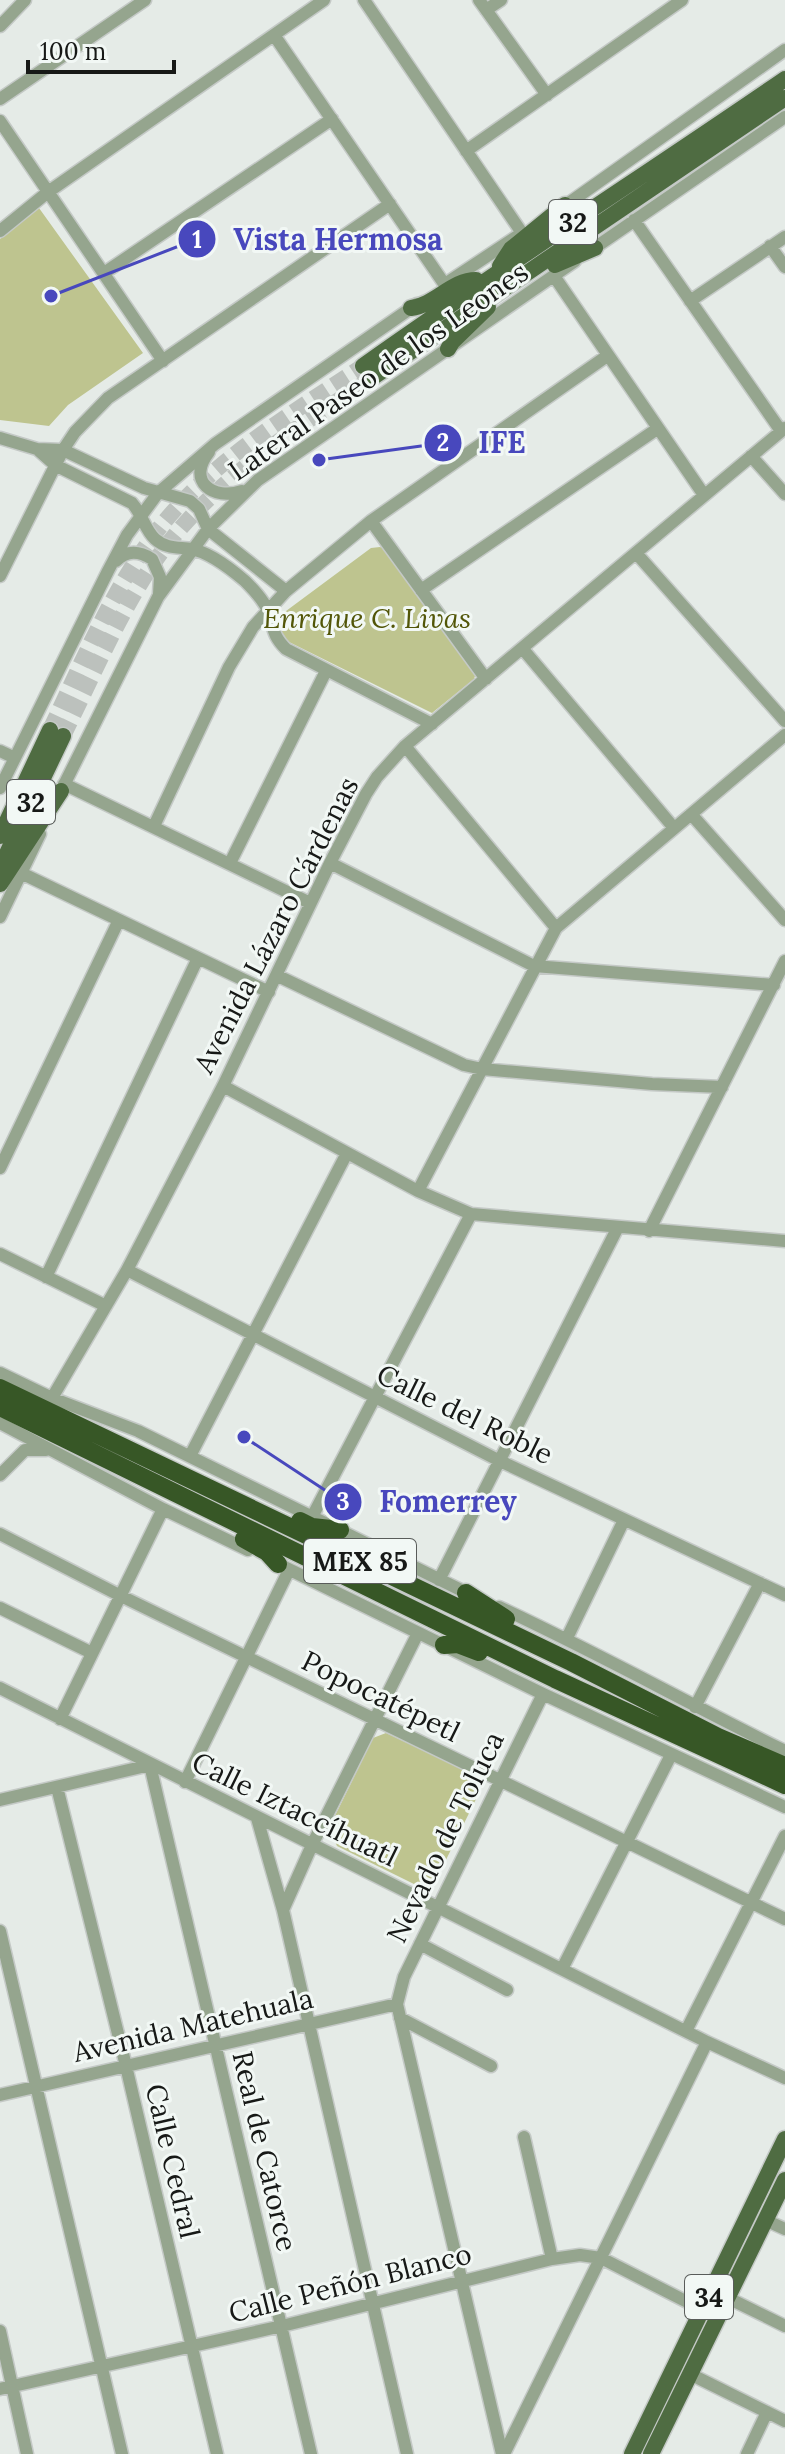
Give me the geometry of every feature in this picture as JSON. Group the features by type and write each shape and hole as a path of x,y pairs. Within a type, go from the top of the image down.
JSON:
{"highway":[{"name":"MEX 85","path":"0,1388 571,1662 785,1785"},
{"name":"MEX 85","path":"0,1407 555,1679 714,1744 785,1766"},
{"path":"193,1481 234,1489 312,1527 340,1530"},
{"path":"201,1505 217,1522 267,1552 284,1567"},
{"path":"466,1593 496,1614 545,1638 571,1662"},
{"path":"444,1645 466,1646 539,1680 555,1679"}],"main road":[{"name":"32","path":"785,79 482,281 367,372 531,270 785,98"},
{"path":"499,271 511,249 565,205"},
{"path":"531,270 543,270 595,248"},
{"path":"411,308 463,282 471,279 482,281"},
{"path":"448,349 488,307 498,291"},
{"name":"32","path":"0,836 26,780 56,733 0,868"},
{"path":"0,808 26,780"},
{"path":"0,884 62,788"},
{"name":"34","path":"632,2454 785,2139"},
{"name":"34","path":"651,2454 785,2180"}],"street":[{"path":"0,26 25,0"},
{"path":"0,99 145,0"},
{"path":"0,231 48,192 324,0"},
{"path":"364,0 522,233"},
{"path":"501,0 482,5 547,95"},
{"path":"466,151 682,0"},
{"path":"274,35 445,285"},
{"name":"Lateral Paseo de los Leones","path":"0,788 108,571 142,513 158,493 215,444 565,205 785,50"},
{"name":"Lateral Paseo de los Leones","path":"0,917 158,597 208,529 248,489 785,117"},
{"path":"104,273 332,119"},
{"path":"0,121 163,361"},
{"path":"0,576 63,450 75,432 108,398 390,204"},
{"path":"634,220 783,430"},
{"path":"690,301 785,237"},
{"path":"770,246 785,267"},
{"path":"554,276 704,495"},
{"path":"154,826 229,667 253,627 286,591 371,521 607,356"},
{"path":"421,590 657,429"},
{"name":"Avenida Lázaro Cárdenas","path":"52,1398 127,1270 278,976 330,863 377,777 405,746 783,430"},
{"path":"0,438 37,449 63,450 158,493 179,495 199,509 208,529 286,591"},
{"path":"215,444 200,467 204,485 211,491 228,495 248,489"},
{"path":"37,449 55,465 120,495 142,513 156,541 193,549 213,558 244,580 260,597 268,611 272,630 286,649 432,724"},
{"path":"751,456 785,494"},
{"path":"371,521 486,679"},
{"path":"108,571 124,554 135,552 145,555 157,567 160,577 158,597"},
{"path":"636,553 785,721"},
{"path":"522,648 674,828"},
{"path":"230,863 326,671"},
{"path":"418,1191 556,928 785,735"},
{"path":"405,746 556,928"},
{"path":"0,751 15,758"},
{"path":"62,788 154,826 310,903"},
{"path":"691,814 785,920"},
{"path":"330,863 534,966 774,985"},
{"path":"21,873 269,992"},
{"path":"0,1168 119,920"},
{"path":"46,1277 198,958"},
{"path":"649,1231 785,961"},
{"path":"278,976 447,1058 482,1069 722,1087"},
{"path":"223,1086 418,1191 471,1214 785,1241"},
{"path":"190,1456 347,1153"},
{"path":"312,1517 471,1214"},
{"path":"439,1580 618,1227"},
{"path":"0,1254 106,1306"},
{"name":"Calle del Roble","path":"127,1270 500,1461 785,1595"},
{"path":"0,1373 190,1456 439,1580 567,1638 785,1751"},
{"path":"0,1423 163,1509 543,1694 785,1807"},
{"path":"0,1475 25,1450 41,1449 61,1454"},
{"path":"60,1719 163,1509"},
{"path":"567,1638 624,1520"},
{"name":"Popocatépetl","path":"0,1534 785,1919"},
{"path":"185,1782 247,1657 284,1567"},
{"path":"695,1707 760,1583"},
{"path":"0,1608 92,1653"},
{"path":"283,1910 312,1845 418,1633"},
{"name":"Calle Iztaccíhuatl","path":"0,1688 707,2042 785,2078"},
{"name":"Nevado de Toluca","path":"397,2004 401,1984 438,1905 543,1694"},
{"path":"562,1969 671,1755"},
{"path":"0,1800 150,1765"},
{"name":"Real de Catorce","path":"150,1765 311,2454"},
{"name":"Calle Cedral","path":"57,1787 217,2454"},
{"path":"257,1818 283,1910 407,2454"},
{"path":"686,2031 785,1836"},
{"path":"0,1931 122,2454"},
{"path":"420,1944 507,1990"},
{"path":"397,2004 503,2454"},
{"name":"Avenida Matehuala","path":"0,2095 397,2004"},
{"path":"400,2018 491,2066"},
{"path":"503,2454 707,2042"},
{"path":"524,2137 552,2259"},
{"path":"765,2220 785,2229"},
{"name":"Calle Peñón Blanco","path":"7,2387 580,2255 601,2258 703,2310"},
{"path":"728,2298 785,2326"},
{"path":"0,2331 7,2387 27,2454"},
{"path":"690,2374 785,2421"},
{"path":"747,2454 767,2412"}],"green space":[{"path":"39,208 143,353 68,405 49,426 0,420 0,239"},
{"name":"Enrique C. Livas","path":"380,547 389,551 476,673 474,679 432,713 285,640 279,632 282,614 371,548"},
{"path":"386,1733 475,1774 480,1791 436,1880 420,1887 337,1846 329,1828 373,1738"}],"tunnel":[{"path":"50,730 116,595 165,521 233,456 363,366"},
{"path":"63,736 124,613 169,542 220,488 249,464 372,378"}],"place":[{"name":"Vista Hermosa","path":"51,296"},
{"name":"IFE","path":"319,460"},
{"name":"Fomerrey","path":"244,1437"}]}
